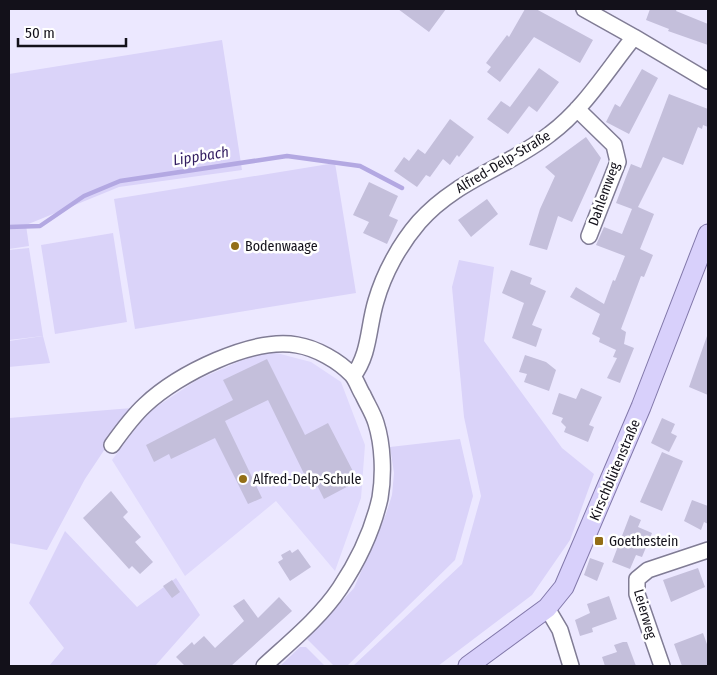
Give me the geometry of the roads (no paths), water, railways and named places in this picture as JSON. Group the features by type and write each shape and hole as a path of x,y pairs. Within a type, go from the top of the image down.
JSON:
{"main road":[{"name":"Kirschblütenstraße","path":"468,666 547,608 564,587 641,407 708,234"}],"street":[{"path":"584,9 708,81"},
{"name":"Alfred-Delp-Straße","path":"353,376 364,360 376,302 382,283 405,241 418,223 452,192 533,146 565,121 577,109 634,37"},
{"name":"Dahlemweg","path":"577,109 614,145 618,162 589,236"},
{"path":"112,445 129,421 147,403 170,386 234,354 258,346 296,345 314,350 334,361 353,376 376,422 382,468 380,497 356,561 339,589 320,613 264,666"},
{"name":"Leierweg","path":"662,666 637,594 637,579 648,570 708,550"},
{"path":"547,608 560,630 571,666"}],"waterway":[{"name":"Lippbach","path":"9,227 40,226 84,196 120,181 287,156 360,166 402,188"}],"place":[{"name":"Bodenwaage","path":"235,246"},
{"name":"Alfred-Delp-Schule","path":"243,479"},
{"name":"Goethestein","path":"599,541"}]}
